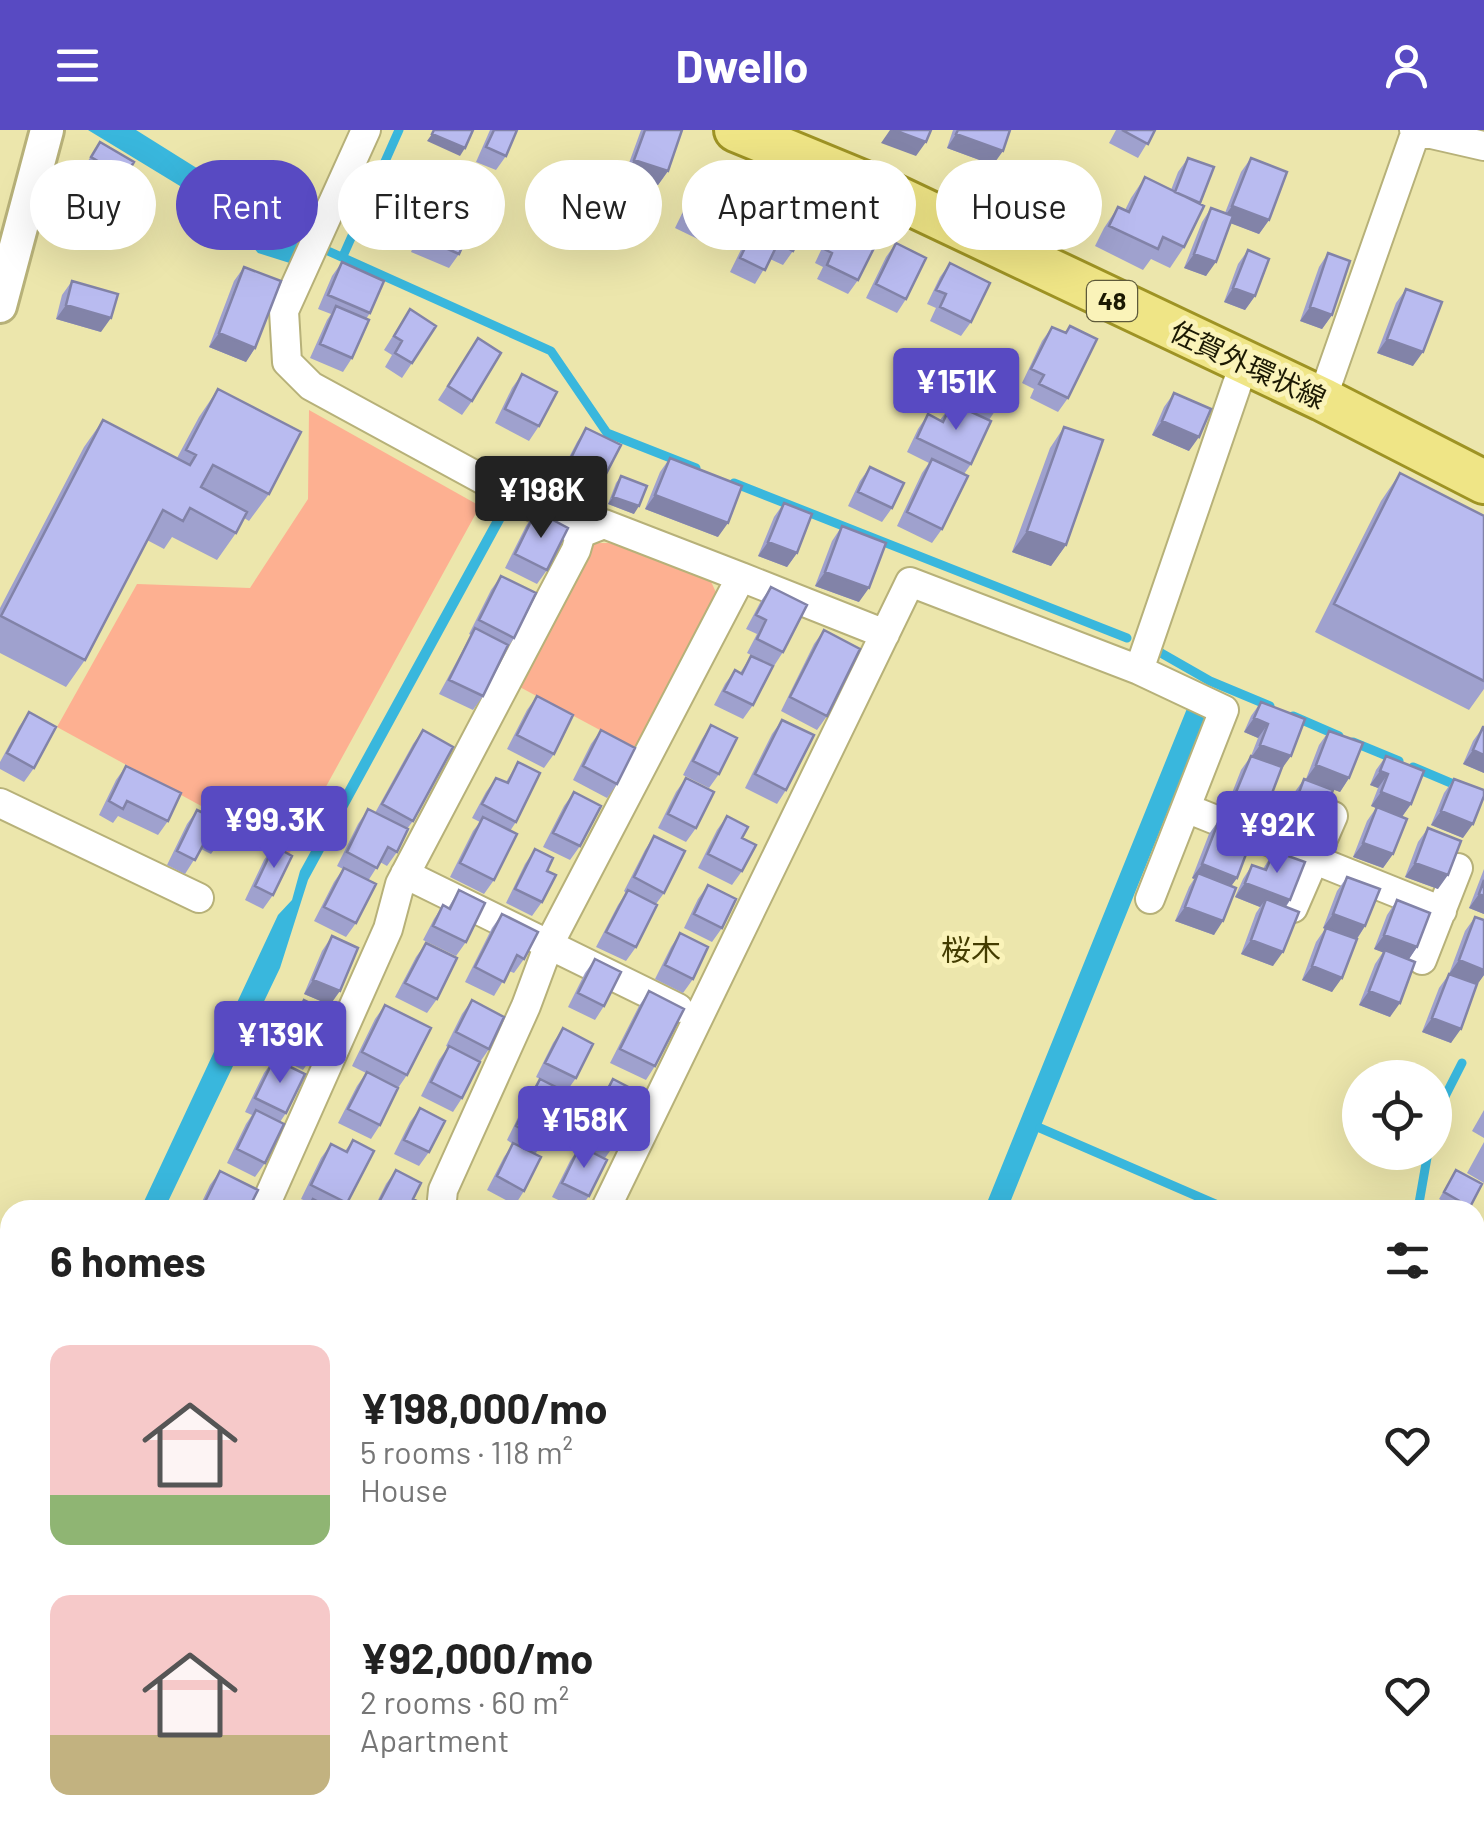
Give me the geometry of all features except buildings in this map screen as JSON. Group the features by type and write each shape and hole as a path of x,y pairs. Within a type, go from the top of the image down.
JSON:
{"main road":[{"name":"佐賀外環状線","path":"749,132 879,189 1322,399 1484,482"}],"street":[{"path":"0,306 47,130"},
{"path":"366,130 284,311 287,362 312,386 581,533"},
{"path":"1322,399 1416,130 1484,146"},
{"path":"1139,670 1244,364"},
{"path":"581,533 604,524 885,634"},
{"path":"267,1200 388,929 405,874 576,550 581,533"},
{"path":"442,1200 549,944 741,577"},
{"path":"610,1200 910,582 1139,670 1224,710 1150,899"},
{"path":"0,803 199,898"},
{"path":"1186,808 1442,911"},
{"path":"1294,908 1333,816"},
{"path":"1422,960 1458,868"},
{"path":"405,874 698,1018"}],"shaded area":[{"path":"309,410 480,506 289,854 57,727 137,584 250,588 308,499"},
{"path":"592,543 609,543 707,573 720,601 639,751 516,685"}],"water":[{"path":"88,130 136,130 184,160 176,160 176,184 156,171 156,160 137,160"},
{"path":"256,250 302,250 296,265"},
{"path":"496,514 505,519 308,880 280,968 169,1200 145,1200 278,915 292,900 300,871"},
{"path":"1188,706 1207,714 1011,1200 988,1200"}],"waterway":[{"path":"343,256 399,130"},
{"path":"328,251 551,351 607,433 696,468"},
{"path":"734,483 1127,638"},
{"path":"1161,653 1210,681 1270,706"},
{"path":"1293,716 1339,736"},
{"path":"1353,742 1399,761"},
{"path":"1413,767 1458,786"},
{"path":"1452,1083 1462,1063"},
{"path":"1040,1128 1206,1200"},
{"path":"1420,1200 1425,1170"}],"district":[{"name":"桜木","path":"971,951"}]}
